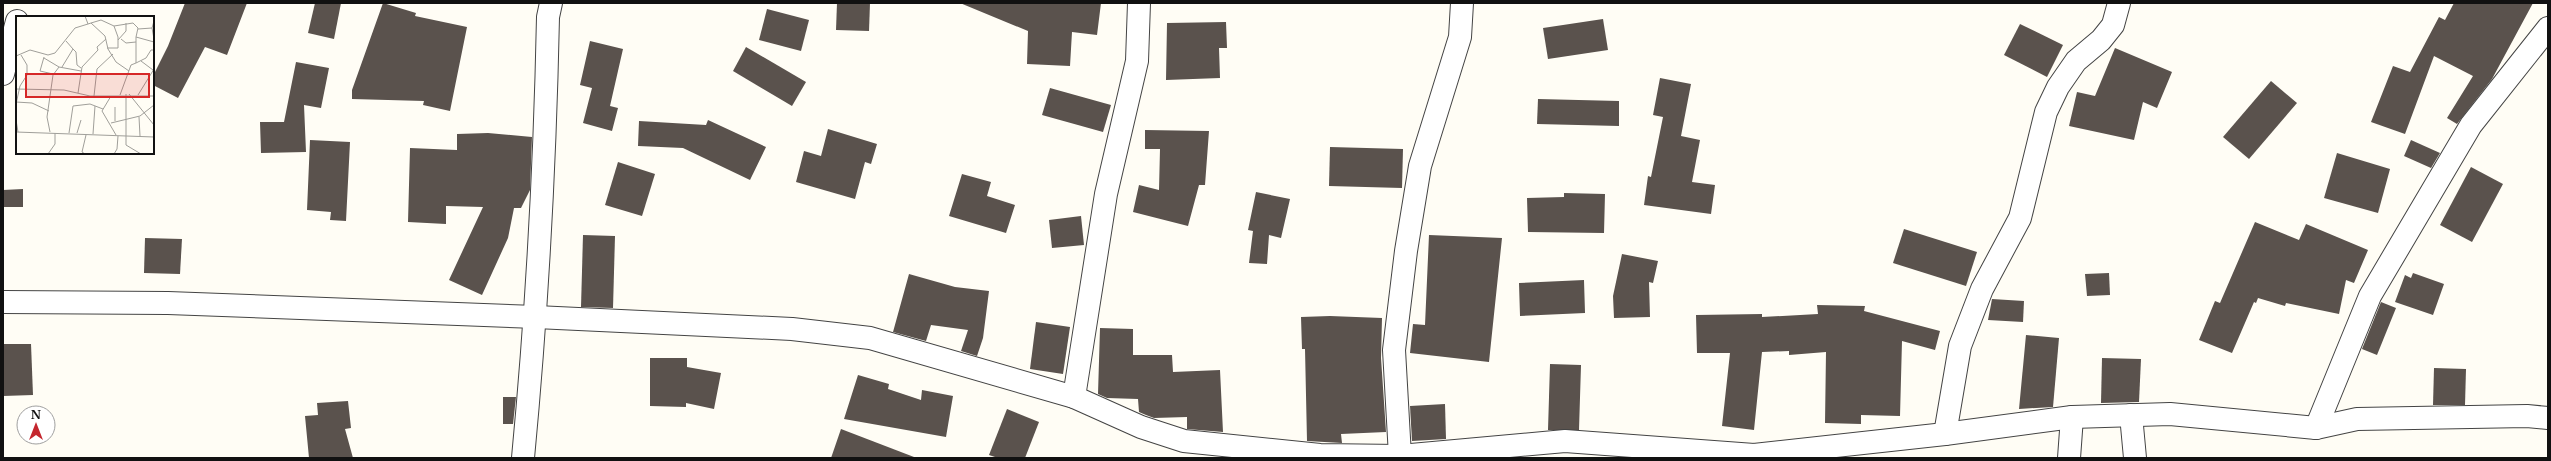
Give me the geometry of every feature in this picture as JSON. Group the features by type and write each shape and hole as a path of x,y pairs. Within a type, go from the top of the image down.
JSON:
{"street":[{"path":"16,3 17,16"},
{"path":"523,458 536,317 546,121 548,17 551,3"},
{"path":"1074,397 1106,194 1137,61 1139,3"},
{"path":"1400,456 1394,350 1406,251 1420,166 1460,37 1462,3"},
{"path":"1945,434 1960,346 1982,289 2020,218 2046,112 2058,87 2076,61 2101,40 2113,24 2119,3"},
{"path":"3,74 16,25"},
{"path":"2316,428 2370,296 2472,125 2548,28"},
{"path":"3,302 168,303 536,317 792,329 870,338 1074,397 1141,427 1184,441 1320,455 1400,456 1565,441 1754,457 2072,417 2131,415 2170,414 2316,428 2357,419 2527,416 2548,418"},
{"path":"2131,415 2135,458"},
{"path":"2069,458 2072,417"}],"building":[{"path":"185,3 247,3 227,55 205,47 178,98 154,86 154,74 168,46"},
{"path":"315,3 341,3 334,39 308,33"},
{"path":"383,3 416,13 415,16 467,27 450,111 423,105 424,101 352,99 352,90"},
{"path":"837,3 870,3 869,31 836,30"},
{"path":"960,3 1101,3 1097,35 1072,32 1070,66 1027,64 1028,31"},
{"path":"2454,3 2533,3 2492,79 2457,124 2447,118 2473,76 2434,56 2405,134 2371,122 2393,66 2410,72 2439,17 2445,20"},
{"path":"767,9 809,20 801,51 759,40"},
{"path":"1603,19 1608,50 1548,59 1543,28"},
{"path":"1226,22 1227,48 1219,48 1220,78 1166,80 1167,23"},
{"path":"2020,24 2063,45 2047,77 2004,55"},
{"path":"590,41 623,49 610,106 618,108 612,131 583,123 592,88 580,85"},
{"path":"746,47 806,82 792,106 733,71"},
{"path":"2115,48 2172,72 2157,108 2143,102 2134,140 2069,126 2077,92 2095,96"},
{"path":"296,62 329,68 321,108 304,105 306,152 261,153 260,122 284,122"},
{"path":"1660,78 1691,84 1681,136 1700,140 1692,182 1715,185 1711,214 1644,205 1648,176 1651,177 1663,117 1653,115"},
{"path":"2271,81 2297,103 2249,159 2223,137"},
{"path":"1050,88 1111,105 1103,132 1042,115"},
{"path":"1538,99 1619,101 1619,126 1537,124"},
{"path":"708,120 766,147 750,180 683,148 638,146 639,121 706,125"},
{"path":"828,129 877,144 871,164 865,162 855,199 796,182 804,151 821,156"},
{"path":"1145,130 1209,131 1205,185 1199,185 1188,226 1133,212 1139,185 1159,190 1160,149 1145,149"},
{"path":"488,133 532,137 530,190 521,208 514,208 508,238 482,295 449,280 483,207 446,206 446,224 408,222 410,148 457,150 457,134"},
{"path":"310,140 350,142 346,221 330,220 331,212 307,210"},
{"path":"2411,140 2440,153 2431,168 2404,156"},
{"path":"1330,147 1403,149 1402,188 1329,186"},
{"path":"2337,153 2390,169 2378,213 2324,198"},
{"path":"618,162 655,174 642,216 605,205"},
{"path":"2471,167 2503,184 2472,242 2440,225"},
{"path":"962,174 991,182 987,196 1015,205 1006,233 949,216"},
{"path":"23,189 23,207 3,207 3,190"},
{"path":"1256,192 1290,199 1281,238 1269,235 1267,264 1249,263 1253,231 1248,230"},
{"path":"1564,193 1605,194 1604,233 1528,232 1527,198 1564,197"},
{"path":"1081,216 1084,245 1052,248 1049,220"},
{"path":"2255,222 2299,240 2306,224 2368,250 2354,283 2346,280 2339,314 2286,303 2285,306 2258,298 2256,303 2254,302 2232,353 2199,340 2215,301 2220,303"},
{"path":"1904,229 1977,252 1966,286 1893,263"},
{"path":"583,235 615,236 613,308 581,307"},
{"path":"1429,235 1502,238 1489,362 1410,353 1413,324 1425,325"},
{"path":"145,238 182,239 180,274 144,273"},
{"path":"1622,254 1658,261 1653,283 1649,282 1650,317 1614,318 1613,296"},
{"path":"2109,273 2110,295 2087,296 2085,274"},
{"path":"2413,273 2444,284 2433,315 2395,302 2405,275 2411,278"},
{"path":"909,274 955,287 989,291 983,338 977,356 961,351 968,330 931,325 926,341 893,332"},
{"path":"1584,280 1585,313 1520,316 1519,283"},
{"path":"1992,299 2024,301 2023,322 1988,320"},
{"path":"2381,302 2396,308 2377,355 2362,349"},
{"path":"1817,305 1865,306 1864,311 1940,331 1935,350 1902,341 1900,416 1861,415 1861,424 1825,423 1826,352 1789,355 1789,351 1762,352 1754,430 1722,426 1730,353 1697,353 1696,315 1762,314 1762,317 1818,314"},
{"path":"1330,316 1382,318 1381,358 1386,432 1341,434 1342,443 1307,441 1305,349 1302,349 1301,317"},
{"path":"1036,322 1070,327 1063,374 1030,369"},
{"path":"1100,328 1133,329 1133,355 1172,355 1173,372 1220,370 1223,432 1187,429 1187,417 1154,418 1139,412 1138,399 1107,398 1098,394"},
{"path":"2026,335 2059,338 2053,407 2019,409"},
{"path":"3,344 31,344 33,395 3,396"},
{"path":"650,358 687,358 687,367 721,373 714,409 686,403 686,407 650,406"},
{"path":"2102,358 2141,359 2139,402 2101,403"},
{"path":"1550,364 1581,365 1579,430 1548,430"},
{"path":"2434,368 2466,369 2465,405 2433,405"},
{"path":"858,375 889,384 888,389 921,400 922,390 953,396 946,437 844,419"},
{"path":"503,397 516,397 513,424 503,424"},
{"path":"348,401 351,428 345,429 353,458 309,458 305,416 318,415 317,403"},
{"path":"1445,404 1446,439 1412,441 1410,406"},
{"path":"1007,409 1039,422 1025,458 998,458 989,455"},
{"path":"841,429 914,457 831,458"}]}
